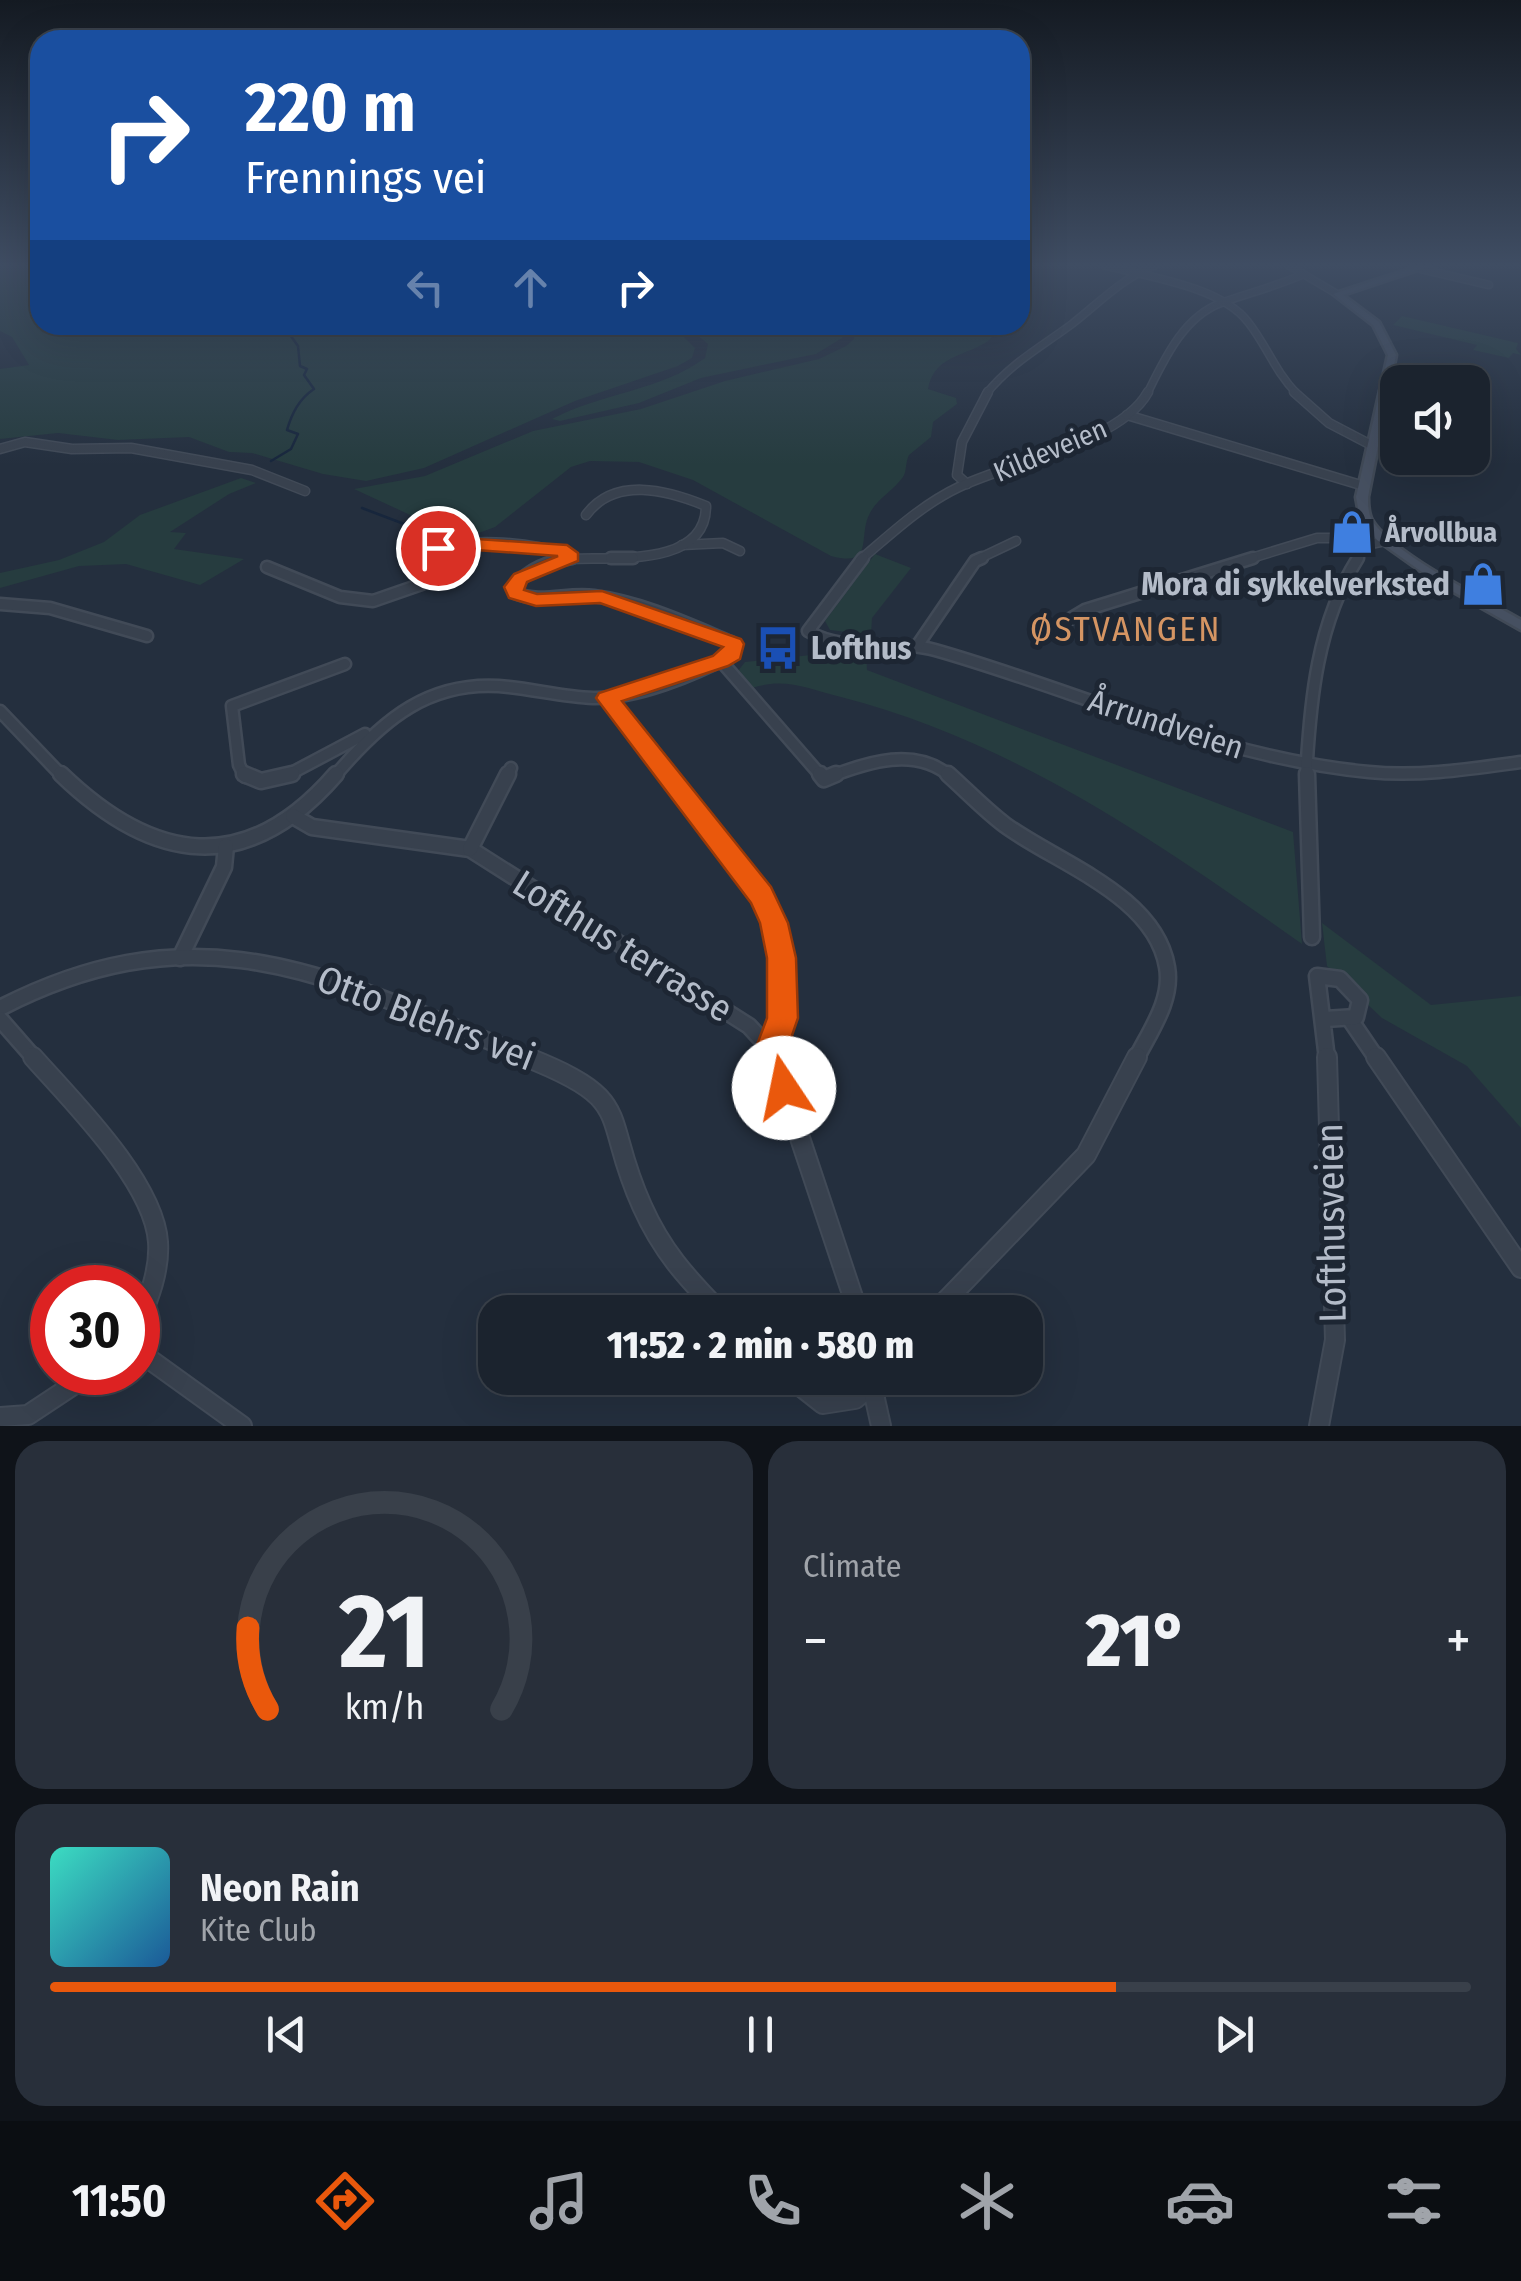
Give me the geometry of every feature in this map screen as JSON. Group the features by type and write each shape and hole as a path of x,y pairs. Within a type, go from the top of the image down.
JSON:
{"street":[{"path":"967,484 957,475 957,458 969,424 989,390 1021,357 1060,332"},
{"name":"Kildeveien","path":"816,639 808,631 810,624 859,561 930,503 967,484 1086,439 1127,414 1148,394 1184,332"},
{"path":"1254,332 1270,361 1294,390 1344,433 1373,446"},
{"path":"1380,332 1392,355 1362,512 1390,545 1521,626"},
{"path":"1127,414 1364,486"},
{"path":"0,449 25,442 72,450 124,448 252,470 305,491"},
{"path":"586,515 597,500 623,491 662,491 691,499 706,506 706,515 682,546"},
{"path":"1050,632 1084,610 1313,539 1332,538 1363,550 1390,545"},
{"path":"917,646 974,561 1016,541"},
{"path":"344,664 232,706 240,772 261,782 283,777 369,733 407,704 455,687 489,686 607,698 724,660 735,650 730,642 610,600 583,595 536,600 514,592 515,583 572,557 643,556 682,546 722,543 740,551"},
{"path":"268,566 340,597 373,601 422,584 429,556 444,545 552,547 572,557"},
{"path":"1312,936 1305,866 1304,764 1326,636 1344,584 1363,550"},
{"path":"0,604 50,608 147,636"},
{"name":"Årrundveien","path":"816,639 917,646 1230,745 1304,764 1424,774 1521,762"},
{"path":"724,660 824,780 869,762 902,759 937,765 1006,826 1060,855 1118,896 1157,936 1164,952 1168,969 1165,1002 1086,1156 951,1295"},
{"path":"607,698 761,896 774,923 782,958 782,1018 771,1050 852,1295"},
{"path":"0,711 80,796 124,827 184,849 226,846 292,816 321,792 369,733"},
{"path":"470,849 511,768"},
{"name":"Lofthus terrasse","path":"292,816 312,826 470,849 749,1026 771,1050"},
{"path":"180,958 224,867 226,846"},
{"name":"Otto Blehrs vei","path":"0,1008 71,975 180,958 251,959 320,975 583,1081 602,1097 614,1116 640,1203 668,1258 704,1295"},
{"name":"Lofthusveien","path":"1318,1426 1335,1340 1325,1019 1317,976 1340,979 1354,990 1360,1011 1349,1018"},
{"path":"1325,1019 1349,1018 1521,1268"},
{"path":"0,1019 138,1188 156,1226 155,1265"},
{"path":"160,1367 242,1426"},
{"path":"0,1418 28,1415 58,1395"},
{"path":"811,1395 822,1404 848,1404 858,1395"},
{"path":"876,1395 882,1426"}],"green space":[{"path":"1,332 30,332 30,335 682,335 695,348 692,358 678,366 575,401 424,468 366,481 323,474 252,453 229,452 189,437 118,440 58,433 0,439 0,369 29,365 12,337"},
{"path":"1420,332 1469,332 1518,343 1516,349 1521,355 1513,353 1509,358 1473,350 1477,345"},
{"path":"697,335 843,335 816,354 701,378 639,403 560,421 552,419 688,369 705,358 708,344"},
{"path":"854,335 993,335 942,364 931,378 928,389 956,398 957,404 933,422 931,437 909,455 903,477 873,508 860,554 854,558 831,556 693,480 639,462 590,461 571,467 495,527 476,534 434,526 354,489 425,476 533,431 641,409 725,381 819,359 854,339"},
{"path":"241,478 256,483 229,494 170,532 186,533 174,549 244,559 200,585 126,564 79,566 0,588 0,573 59,560 104,542 140,515"},
{"path":"875,554 911,568 872,618 871,635 830,630 825,621"},
{"path":"866,649 867,670 1293,832 1302,944 1139,833 1025,768 904,716 841,697 786,684 752,688 738,671 745,662"},
{"path":"1322,923 1431,1005 1521,996 1521,1128 1467,1066 1382,1018 1327,966"}],"waterway":[{"path":"271,461 291,449 298,434 287,430 291,418 314,389 304,375 307,369 300,366 298,346 290,335"},
{"path":"362,508 428,533"}],"place":[{"name":"Årvollbua","path":"1352,532"},
{"name":"Mora di sykkelverksted","path":"1483,584"},
{"name":"Lofthus","path":"778,648"}],"district":[{"name":"ØSTVANGEN","path":"1126,629"}],"route":[{"path":"438,548 462,544 560,549 572,557 520,578 513,587 516,594 536,600 602,597 734,644 732,654 721,661 607,698 761,896 774,923 782,958 782,1018 771,1050 784,1088"}]}
